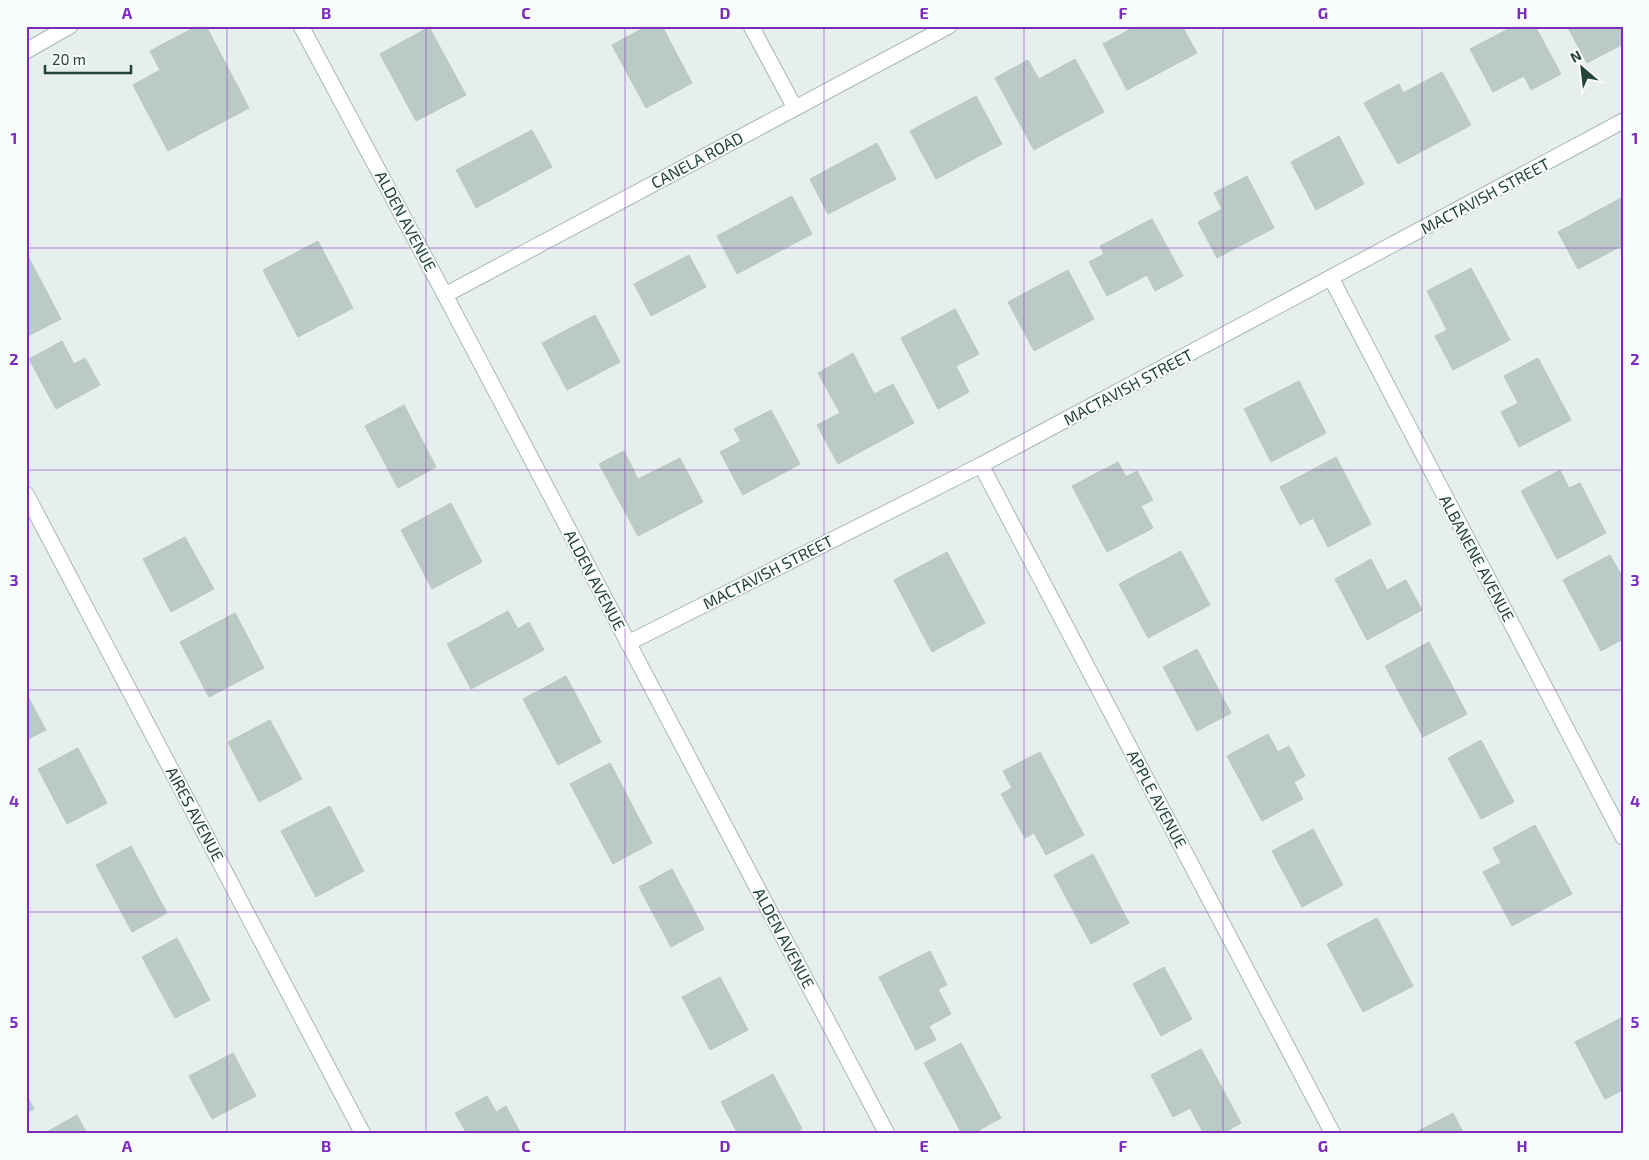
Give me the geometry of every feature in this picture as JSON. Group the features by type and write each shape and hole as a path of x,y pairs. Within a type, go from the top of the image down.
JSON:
{"street":[{"path":"26,51 70,26"},
{"name":"ALDEN AVENUE","path":"301,26 445,295 887,1134"},
{"path":"751,26 795,108"},
{"name":"CANELA ROAD","path":"445,295 949,26"},
{"name":"MACTAVISH STREET","path":"628,643 981,465 1623,121"},
{"name":"ALBANENE AVENUE","path":"1332,278 1623,837"},
{"name":"APPLE AVENUE","path":"981,465 1333,1134"},
{"name":"AIRES AVENUE","path":"26,494 363,1134"}],"building":[{"path":"197,26 206,26 249,108 168,151 133,85 160,70 150,51"},
{"path":"647,26 662,26 692,83 646,108 612,45"},
{"path":"1136,26 1182,26 1197,53 1127,90 1103,44"},
{"path":"1514,26 1535,26 1561,74 1531,90 1524,76 1493,92 1470,49"},
{"path":"1567,26 1623,26 1623,44 1587,63"},
{"path":"429,27 466,95 416,121 380,54"},
{"path":"1075,59 1104,112 1034,150 995,78 1028,60 1039,79"},
{"path":"1442,72 1471,125 1398,164 1364,103 1399,84 1403,93"},
{"path":"976,96 1002,144 936,179 910,131"},
{"path":"532,130 552,167 476,208 456,170"},
{"path":"1339,136 1364,184 1316,210 1291,162"},
{"path":"877,143 896,179 828,214 810,179"},
{"path":"1247,176 1274,228 1217,258 1198,222 1222,209 1214,193"},
{"path":"792,196 812,234 737,274 717,236"},
{"path":"1623,197 1623,245 1578,269 1558,232"},
{"path":"1152,219 1183,276 1155,291 1147,275 1107,296 1089,262 1104,254 1100,246"},
{"path":"318,241 353,308 298,337 263,270"},
{"path":"689,255 706,287 651,316 634,284"},
{"path":"29,258 61,319 26,337 26,259"},
{"path":"1471,268 1510,340 1453,370 1435,336 1447,330 1427,291"},
{"path":"1068,270 1094,319 1034,351 1008,302"},
{"path":"955,309 979,354 956,366 969,392 938,409 901,338"},
{"path":"595,315 620,362 567,390 542,343"},
{"path":"62,341 74,364 85,358 100,385 56,409 29,359"},
{"path":"853,353 874,394 893,384 914,423 838,464 817,425 840,413 818,373"},
{"path":"1538,358 1571,420 1519,447 1501,412 1518,403 1504,376"},
{"path":"1299,381 1326,433 1271,462 1244,409"},
{"path":"404,405 436,467 398,488 365,426"},
{"path":"771,410 800,464 743,495 720,452 741,441 734,429"},
{"path":"624,451 638,479 680,458 703,502 638,536 599,464"},
{"path":"1336,457 1371,524 1328,547 1313,518 1300,525 1280,487"},
{"path":"1118,462 1126,477 1137,471 1153,500 1141,506 1153,528 1107,552 1072,486"},
{"path":"1560,470 1569,488 1580,483 1606,533 1557,559 1521,491"},
{"path":"451,503 482,562 432,589 401,530"},
{"path":"185,537 214,589 171,612 143,559"},
{"path":"1181,551 1210,605 1148,638 1119,584"},
{"path":"947,552 985,623 932,652 894,580"},
{"path":"1610,555 1623,578 1623,639 1601,651 1563,580"},
{"path":"1371,559 1387,590 1406,580 1422,610 1367,640 1335,579"},
{"path":"508,611 518,629 529,622 544,650 471,689 447,644"},
{"path":"235,613 264,668 209,697 180,642"},
{"path":"1429,642 1467,714 1423,737 1385,666"},
{"path":"1197,649 1231,713 1197,731 1163,667"},
{"path":"566,676 601,742 558,765 523,699"},
{"path":"26,693 46,730 26,740"},
{"path":"270,720 302,779 259,802 228,742"},
{"path":"1268,734 1278,752 1289,746 1305,776 1294,782 1303,799 1262,821 1227,756"},
{"path":"1481,740 1514,802 1481,819 1448,758"},
{"path":"78,748 107,803 67,824 38,769"},
{"path":"1040,752 1084,835 1046,855 1034,833 1025,838 1001,794 1012,788 1003,771"},
{"path":"610,763 652,843 613,864 570,784"},
{"path":"330,806 364,871 316,897 281,831"},
{"path":"1535,825 1572,894 1512,926 1483,872 1501,863 1493,848"},
{"path":"1313,829 1343,885 1302,907 1272,851"},
{"path":"131,846 167,913 132,932 96,865"},
{"path":"1093,854 1129,923 1091,944 1054,875"},
{"path":"672,869 704,929 671,947 639,887"},
{"path":"1377,918 1413,986 1363,1012 1327,944"},
{"path":"177,938 210,1000 175,1018 142,957"},
{"path":"930,951 947,985 938,989 951,1014 929,1026 936,1040 916,1050 879,977"},
{"path":"1164,967 1192,1019 1161,1036 1133,984"},
{"path":"720,977 748,1030 710,1050 682,997"},
{"path":"1623,1017 1623,1090 1605,1099 1575,1042"},
{"path":"961,1043 1001,1118 972,1134 962,1134 924,1063"},
{"path":"1201,1049 1241,1123 1222,1134 1204,1134 1190,1108 1173,1117 1151,1075"},
{"path":"233,1053 256,1096 212,1119 189,1076"},
{"path":"773,1074 802,1129 794,1134 738,1134 721,1102"},
{"path":"26,1094 34,1109 26,1113"},
{"path":"487,1096 496,1112 506,1106 521,1134 467,1134 455,1113"},
{"path":"1453,1113 1464,1134 1413,1134"},
{"path":"77,1115 87,1134 43,1134"}]}
